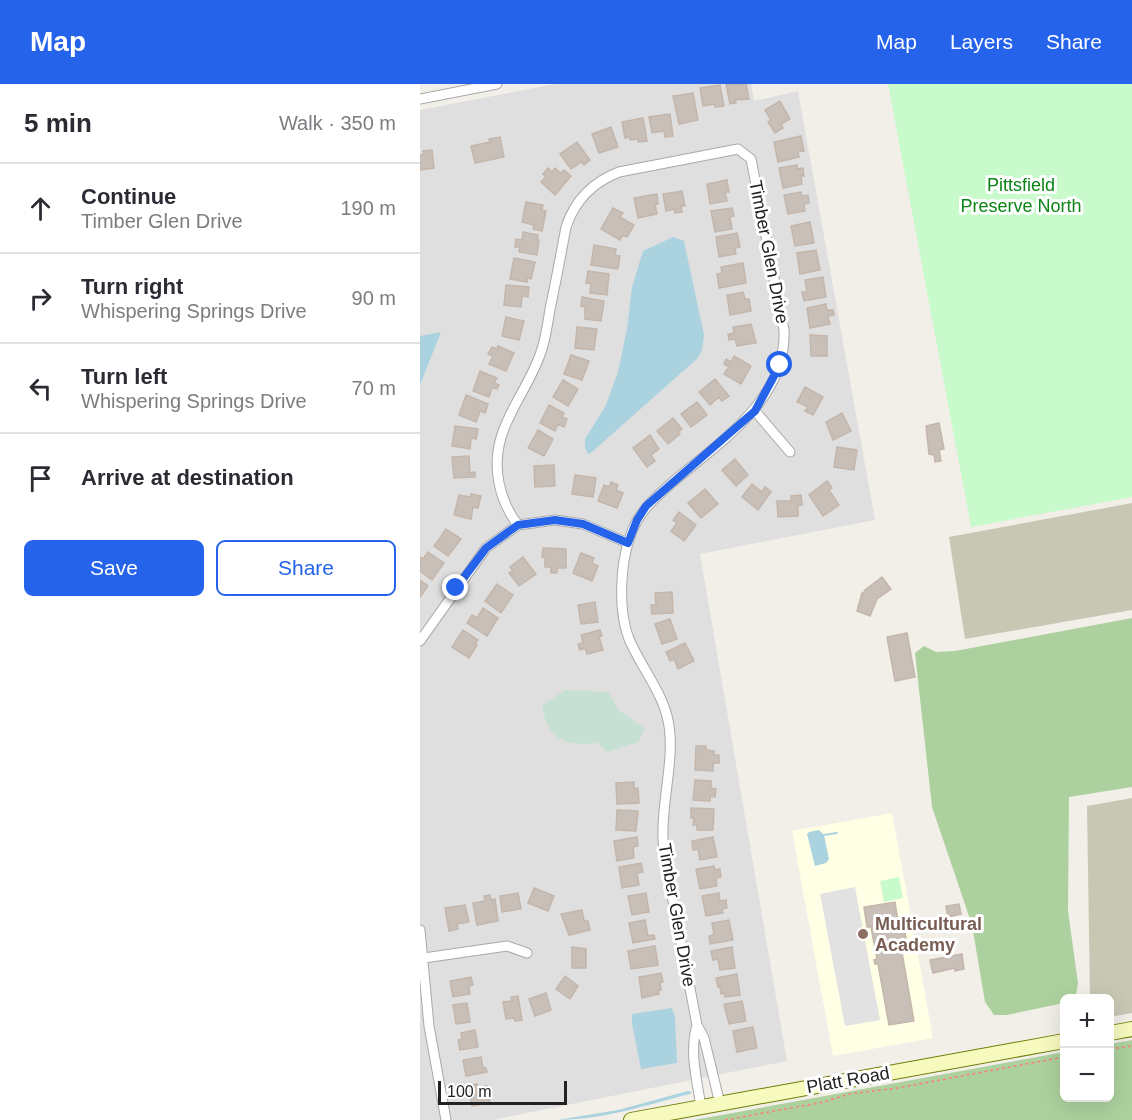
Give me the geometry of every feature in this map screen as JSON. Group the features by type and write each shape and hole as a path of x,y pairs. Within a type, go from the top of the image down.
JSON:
{"main road":[{"path":"1114,1032 1132,1029"},
{"name":"Platt Road","path":"631,1120 1060,1042"}],"street":[{"path":"420,99 497,84"},
{"name":"Timber Glen Drive","path":"518,525 507,508 500,489 497,459 500,440 502,430 532,374 542,348 567,227 577,203 596,184 619,172 738,149 752,159 785,339 783,356 777,373 755,411 646,506 637,520 628,543 622,570 623,615 629,638 667,716 670,738 662,819 663,841 698,1025 704,1038 720,1104"},
{"path":"755,411 790,452"},
{"path":"420,641 486,548 518,525 555,520 583,524 628,543"},
{"path":"420,930 429,1026 446,1120"},
{"path":"424,958 507,946 527,953"},
{"name":"Timber Glen Drive","path":"698,1025 693,1039 694,1066 701,1107"}],"path":[{"path":"1114,1048 1132,1046"},
{"path":"725,1120 824,1102 849,1094 897,1088 1060,1058"}],"shaded area":[{"path":"555,84 751,84 754,101 798,91 875,520 700,554 787,1061 492,1120 420,1120 420,110"},
{"path":"1132,503 1132,610 965,639 949,537"},
{"path":"565,690 608,692 619,710 645,729 638,742 607,752 598,743 577,743 560,739 549,727 542,706"},
{"path":"1132,798 1132,1013 1114,1016 1114,994 1090,994 1087,806"},
{"name":"Multicultural Academy","path":"892,813 933,1038 833,1056 792,831"},
{"path":"855,887 880,1020 845,1026 820,894"}],"green space":[{"name":"Pittsfield Preserve North","path":"888,84 1132,84 1132,497 971,527"},
{"path":"1132,618 1132,787 1069,797 1068,911 1078,983 1076,994 1060,994 1060,1004 1007,1015 994,1015 985,1002 972,925 932,807 915,653 924,646 936,652 955,651"},
{"path":"899,877 903,898 884,902 880,881"},
{"path":"1132,1040 1132,1120 694,1120 1060,1053 1060,1102 1114,1102 1114,1043"}],"water":[{"path":"673,237 684,241 704,335 702,350 698,358 588,454 585,439 606,405 618,372 627,329 632,287 643,251"},
{"path":"441,332 420,385 420,336"},
{"path":"819,830 824,835 829,859 826,863 815,866 807,834"},
{"path":"672,1008 675,1017 677,1063 641,1069 632,1014"},
{"path":"688,1091 692,1092 624,1111 557,1120 618,1110"}],"building":[{"path":"726,84 746,84 749,99 735,100 736,103 730,104"},
{"path":"720,85 724,106 715,107 714,104 703,106 700,88"},
{"path":"693,93 698,120 679,124 673,96"},
{"path":"780,101 790,119 781,124 783,128 775,133 768,122 771,120 765,110"},
{"path":"670,114 673,136 665,137 664,131 652,133 649,117"},
{"path":"643,118 647,141 638,142 638,139 625,138 622,122"},
{"path":"611,127 618,147 599,153 592,134"},
{"path":"801,136 804,151 798,152 799,157 778,162 774,142"},
{"path":"500,137 504,157 475,163 471,146 490,142 489,139"},
{"path":"577,142 590,160 584,165 581,162 571,169 560,154"},
{"path":"432,150 434,168 420,170 420,155 424,154 423,151"},
{"path":"797,165 797,169 803,168 802,184 783,188 779,168"},
{"path":"548,168 552,172 555,168 561,173 564,170 571,176 555,195 541,182 546,177 543,174"},
{"path":"727,180 729,192 725,192 727,201 710,204 707,184"},
{"path":"682,191 685,206 681,206 682,212 675,213 674,209 666,211 663,194"},
{"path":"801,192 802,196 808,195 809,203 804,204 805,211 788,214 784,195"},
{"path":"657,194 658,204 655,204 657,214 638,218 634,198"},
{"path":"526,202 543,205 542,210 546,211 542,231 533,229 534,225 522,222"},
{"path":"613,208 623,213 620,217 634,225 627,237 623,235 620,240 601,229"},
{"path":"732,208 734,216 730,217 732,229 715,232 711,211"},
{"path":"810,222 814,243 795,246 791,226"},
{"path":"523,232 538,235 537,255 519,252 520,247 515,247 516,239 522,240"},
{"path":"737,233 740,247 735,248 736,254 719,257 716,237"},
{"path":"594,245 616,249 615,255 620,256 618,269 591,265"},
{"path":"816,250 820,270 800,274 797,253"},
{"path":"514,258 535,262 531,279 527,278 527,282 510,279"},
{"path":"743,263 746,283 719,288 717,274 722,273 721,267"},
{"path":"588,271 609,274 607,295 590,293 591,284 586,283"},
{"path":"823,277 826,297 804,301 802,292 807,292 805,280"},
{"path":"506,285 529,287 528,297 522,296 521,307 504,305"},
{"path":"743,292 745,299 749,299 751,311 730,315 727,295"},
{"path":"582,297 604,301 601,321 585,319 585,307 581,306"},
{"path":"826,304 827,310 833,310 834,315 828,316 830,324 810,328 807,308"},
{"path":"506,317 524,321 519,340 502,336"},
{"path":"751,324 756,343 737,346 735,339 729,340 728,334 734,333 733,327"},
{"path":"577,327 597,329 594,350 575,348"},
{"path":"810,335 827,336 827,356 811,356"},
{"path":"498,346 514,353 506,371 489,364 493,356 488,354 492,347 497,349"},
{"path":"571,355 589,361 582,380 564,374"},
{"path":"734,356 751,366 741,384 724,374 729,367 724,364 726,359 731,362"},
{"path":"480,371 497,378 494,383 499,385 497,389 492,388 489,397 473,391"},
{"path":"715,379 729,396 722,401 719,397 710,405 699,392"},
{"path":"563,380 578,389 568,406 553,397"},
{"path":"805,387 823,397 813,415 805,411 808,407 797,402"},
{"path":"466,395 488,404 485,413 480,411 476,422 459,415"},
{"path":"697,402 707,415 691,427 681,414"},
{"path":"549,405 564,413 562,417 567,419 564,427 558,424 555,431 540,423"},
{"path":"842,413 851,431 833,440 826,422"},
{"path":"673,418 682,429 678,432 680,434 668,444 657,431"},
{"path":"939,423 944,449 939,450 941,461 935,462 934,455 929,454 926,426"},
{"path":"455,426 478,429 476,439 471,438 470,449 452,446"},
{"path":"538,430 553,439 544,456 528,448"},
{"path":"650,435 659,449 651,455 655,461 647,467 633,448"},
{"path":"837,447 857,450 854,470 834,467"},
{"path":"469,456 470,473 475,472 475,477 454,478 452,457"},
{"path":"735,459 748,475 736,486 722,470"},
{"path":"554,465 555,486 535,487 534,466"},
{"path":"575,475 596,478 593,497 572,494"},
{"path":"827,481 832,488 829,490 839,505 823,516 809,495"},
{"path":"611,482 618,485 616,490 623,493 617,508 598,501 604,485 609,487"},
{"path":"752,484 762,492 765,487 771,492 758,510 742,497"},
{"path":"705,489 718,504 701,518 688,503"},
{"path":"471,494 481,496 478,508 473,507 471,519 454,515 459,495 471,497"},
{"path":"801,495 802,505 798,505 798,516 778,517 777,501 791,501 791,496"},
{"path":"679,512 696,525 684,541 671,531 677,523 673,520"},
{"path":"446,529 461,539 448,556 434,546"},
{"path":"543,548 566,549 566,568 557,568 557,573 551,573 551,567 545,567 545,558 542,557"},
{"path":"428,552 444,563 432,580 420,571 420,557 423,559"},
{"path":"581,553 594,558 592,563 598,566 592,581 573,573"},
{"path":"523,557 536,574 519,586 509,573 513,571 510,567"},
{"path":"882,577 891,589 877,599 870,616 857,611 862,593"},
{"path":"420,580 428,586 420,597"},
{"path":"497,584 513,595 501,613 485,601"},
{"path":"672,592 673,613 652,614 651,605 656,605 655,593"},
{"path":"595,602 598,622 581,624 578,605"},
{"path":"483,608 498,618 487,636 467,623 472,615 477,618"},
{"path":"670,619 677,639 662,644 655,624"},
{"path":"463,630 478,640 469,658 452,647"},
{"path":"600,630 602,636 599,637 603,650 587,654 585,648 580,650 578,644 583,643 581,635"},
{"path":"907,633 915,677 895,681 887,637"},
{"path":"685,643 694,661 678,669 674,659 670,661 666,652"},
{"path":"696,746 706,746 706,750 714,751 714,755 719,755 719,763 713,763 713,771 695,770"},
{"path":"695,780 711,781 711,788 716,789 715,797 710,796 710,801 693,800"},
{"path":"634,782 634,789 638,788 639,803 617,804 616,783"},
{"path":"691,808 714,809 713,830 697,830 697,825 693,825 694,818 691,818"},
{"path":"617,810 638,811 636,831 616,830"},
{"path":"637,837 638,846 633,847 634,858 617,861 614,841"},
{"path":"713,837 717,857 700,860 698,849 693,850 692,841"},
{"path":"641,863 643,872 637,873 639,885 622,888 619,867"},
{"path":"714,866 715,870 720,869 721,877 716,878 717,886 700,889 696,869"},
{"path":"534,888 554,896 548,911 528,903"},
{"path":"518,893 521,909 502,912 500,896"},
{"path":"646,893 649,912 632,915 628,896"},
{"path":"719,893 720,901 726,900 727,908 722,909 723,913 706,916 702,896"},
{"path":"490,895 491,900 495,899 498,921 477,925 473,903 485,901 484,896"},
{"path":"895,902 898,921 903,920 908,952 902,953 914,1021 889,1025 878,964 875,964 874,960 877,959 871,927 867,927 864,907"},
{"path":"959,904 961,914 948,917 946,906"},
{"path":"465,905 469,922 457,924 458,929 449,931 445,908"},
{"path":"582,910 584,921 588,921 590,930 569,935 561,914"},
{"path":"645,920 648,936 654,935 655,939 633,943 629,923"},
{"path":"729,920 733,940 710,944 709,936 714,935 712,923"},
{"path":"655,946 658,965 631,969 628,951"},
{"path":"572,947 586,949 586,968 572,968"},
{"path":"732,947 735,968 720,970 718,959 713,960 711,951"},
{"path":"962,954 964,969 955,971 955,968 933,973 930,960"},
{"path":"661,973 663,982 660,983 659,994 642,998 639,977"},
{"path":"737,974 740,995 725,997 724,993 721,994 716,978"},
{"path":"565,976 578,986 570,999 556,989"},
{"path":"471,977 473,985 469,986 470,994 453,997 450,981"},
{"path":"546,993 551,1010 535,1016 529,999"},
{"path":"518,996 522,1020 506,1019 503,1002 512,1001 511,997"},
{"path":"742,1001 746,1021 729,1024 724,1004"},
{"path":"467,1003 470,1022 456,1024 453,1005"},
{"path":"753,1027 757,1048 737,1052 733,1031"},
{"path":"475,1030 478,1047 460,1050 458,1040 462,1039 461,1033"},
{"path":"481,1057 483,1068 486,1068 487,1072 466,1076 463,1060"},
{"path":"477,1084 478,1088 487,1086 490,1103 472,1106 468,1086"}],"waterway":[{"path":"824,835 837,833"}],"place":[{"name":"Multicultural Academy","path":"863,934"}],"route":[{"path":"456,588 486,548 518,525 555,520 583,524 628,543 633,528 646,506 755,411 780,365"}]}
